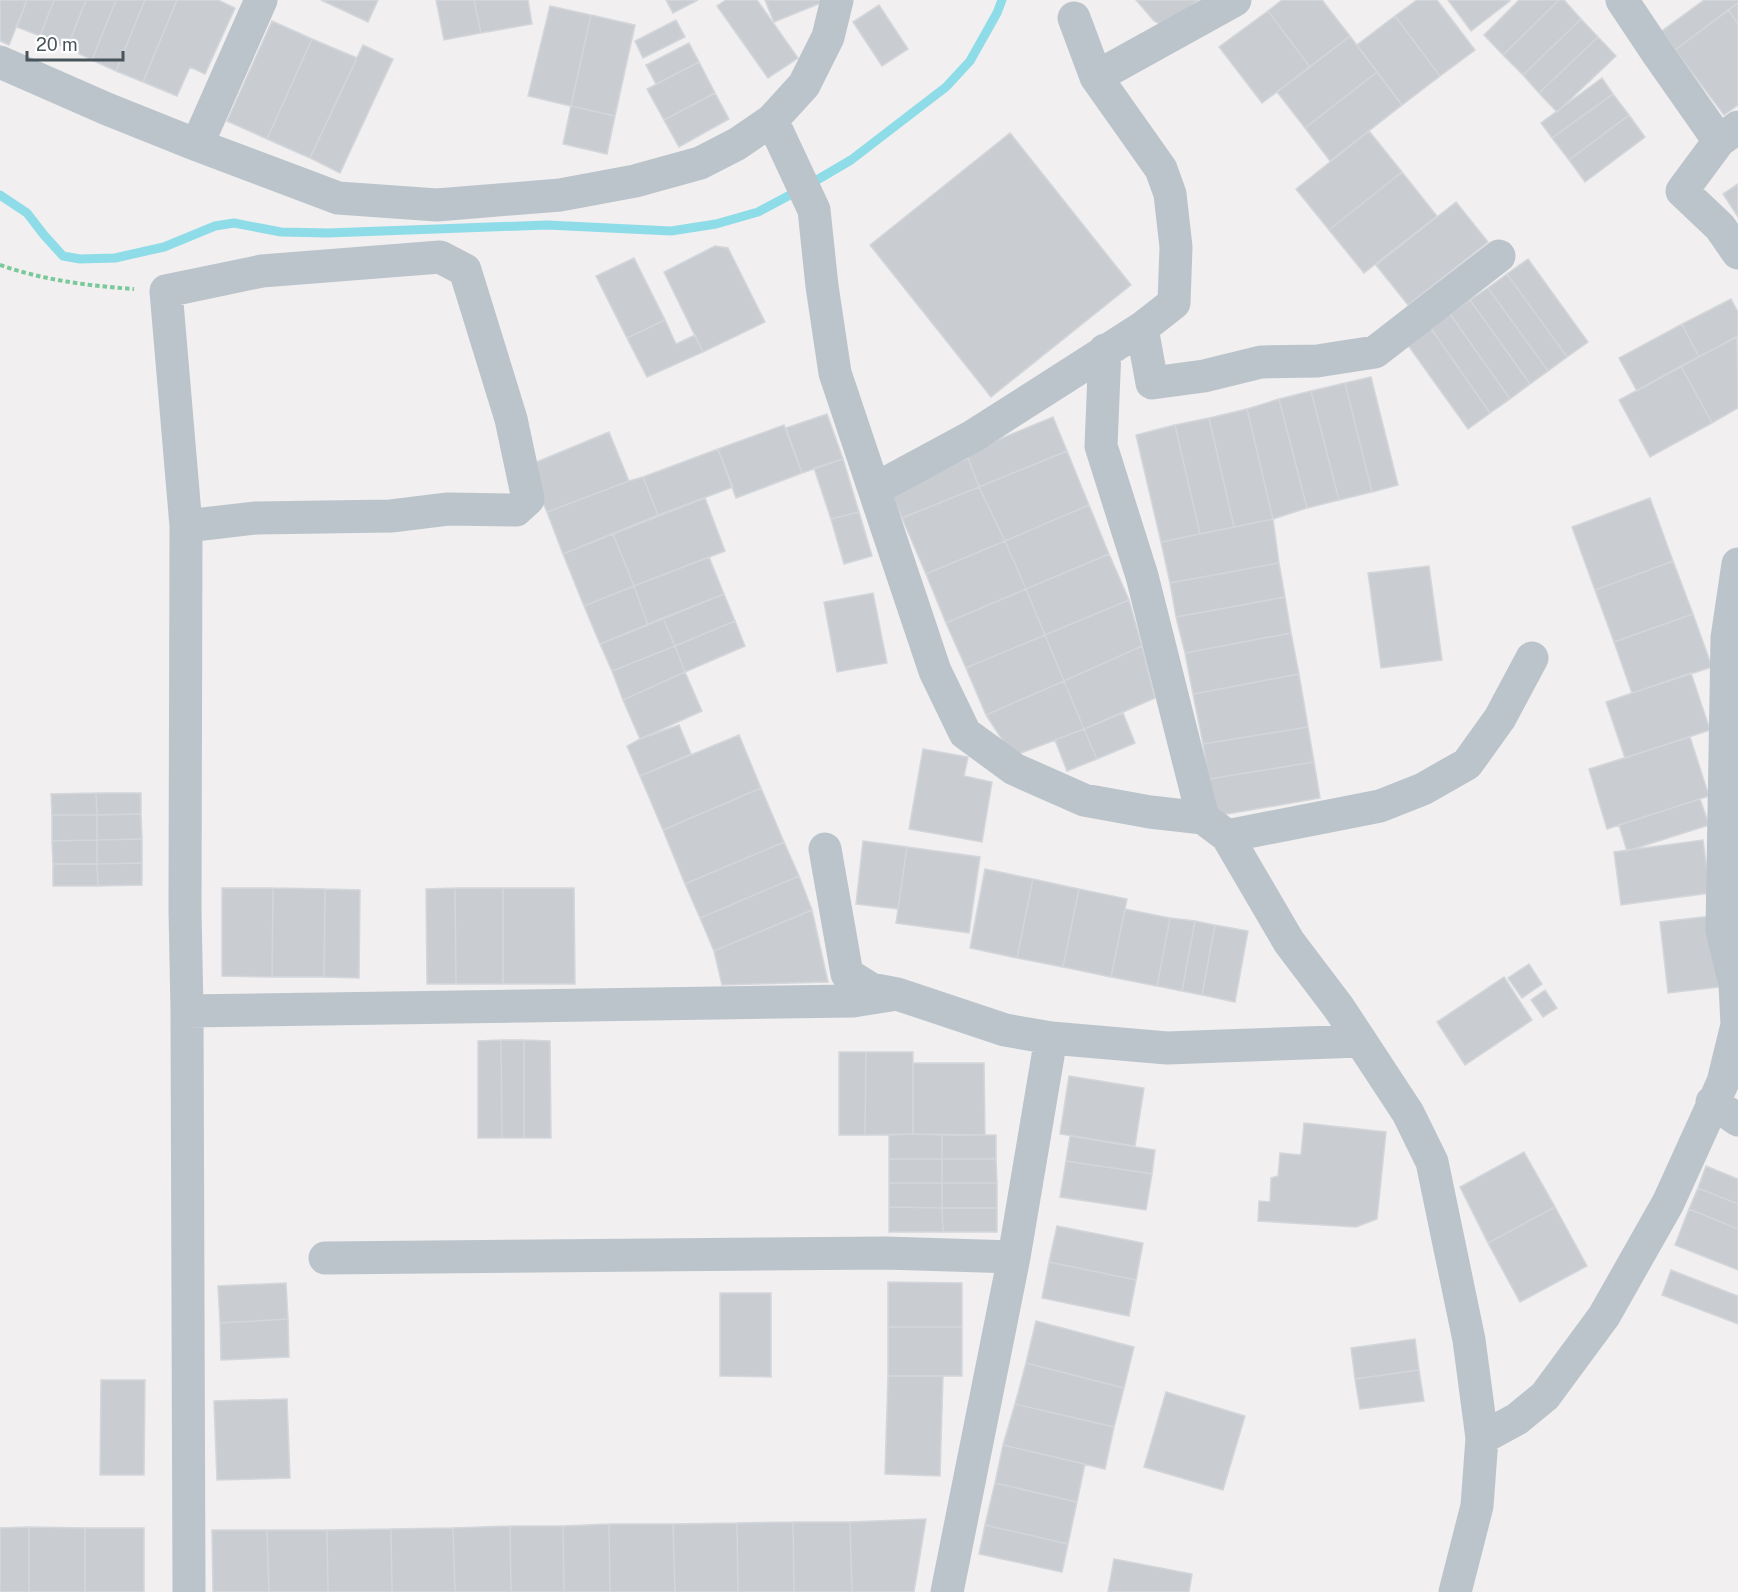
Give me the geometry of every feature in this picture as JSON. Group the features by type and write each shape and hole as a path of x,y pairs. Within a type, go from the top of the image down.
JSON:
{"street":[{"path":"197,145 261,0"},
{"path":"0,62 107,109 338,198 437,205 560,195 635,181 700,164 737,144 772,120 804,85 828,37 837,0"},
{"path":"1096,77 1235,0"},
{"path":"1622,0 1658,54 1729,134 1682,191 1720,227 1738,253"},
{"path":"875,489 973,436 1142,328 1174,303 1176,247 1170,194 1161,169 1096,77 1074,18"},
{"path":"772,120 814,210 835,374 935,671 964,733 1014,769 1084,800 1215,827 1380,806 1423,789 1467,764 1500,718 1532,658"},
{"path":"1142,328 1152,383 1204,376 1261,362 1317,361 1375,351 1499,256"},
{"path":"186,526 256,518 391,516 448,508 516,510 528,499 511,419 465,270 440,257 262,270 166,291 186,526 185,910 189,1592"},
{"path":"1105,350 1101,446 1142,576 1215,827 1289,942 1339,1008 1408,1113 1432,1162 1469,1340 1482,1438 1477,1506 1455,1592"},
{"path":"1482,1438 1517,1419 1545,1396 1604,1316 1668,1203 1725,1111 1723,1082 1737,1025 1734,984 1722,930 1727,638 1738,564"},
{"path":"825,849 848,974 871,989 897,994 1005,1030 1051,1038 1167,1048 1361,1041"},
{"path":"187,1011 853,1001 897,994"},
{"path":"948,1592 1014,1257 1051,1038"},
{"path":"325,1258 885,1253 1014,1257"}],"path":[{"path":"0,265 25,274 95,286 166,291"}],"building":[{"path":"0,0 27,0 9,45 0,41"},
{"path":"27,0 54,0 40,36 17,27"},
{"path":"54,0 86,0 67,48 40,36"},
{"path":"86,0 116,0 92,60 67,48"},
{"path":"116,0 145,0 116,71 92,60"},
{"path":"145,0 177,0 143,82 116,71"},
{"path":"177,0 218,0 235,8 205,74 190,67 177,96 143,82"},
{"path":"321,0 378,0 368,22"},
{"path":"436,0 474,0 481,33 444,40"},
{"path":"474,0 528,0 532,24 481,33"},
{"path":"666,0 698,0 673,13"},
{"path":"726,0 757,0 798,58 768,78 717,6"},
{"path":"765,0 828,0 774,22"},
{"path":"1136,0 1199,0 1171,21 1160,24 1154,21"},
{"path":"1282,0 1322,0 1350,36 1310,67 1268,11"},
{"path":"1417,0 1437,0 1475,50 1440,76 1395,16"},
{"path":"1448,0 1509,0 1510,1 1471,31"},
{"path":"1519,0 1559,0 1503,55 1484,35"},
{"path":"1559,0 1564,0 1581,19 1523,75 1503,55"},
{"path":"1704,0 1738,0 1738,3 1675,50 1662,31"},
{"path":"1738,3 1738,24 1728,10"},
{"path":"879,5 908,49 882,66 853,22"},
{"path":"550,6 591,15 571,106 528,96"},
{"path":"1728,10 1738,24 1738,105 1724,115 1675,50"},
{"path":"1268,11 1310,67 1262,103 1219,47"},
{"path":"591,15 635,25 615,116 571,106"},
{"path":"1395,16 1440,76 1402,105 1357,45"},
{"path":"1581,19 1598,37 1539,93 1523,75"},
{"path":"676,20 685,37 643,58 635,41"},
{"path":"272,21 312,39 267,139 227,121"},
{"path":"1350,36 1377,72 1305,128 1277,92"},
{"path":"1598,37 1616,56 1557,112 1539,93"},
{"path":"312,39 357,58 310,158 267,139"},
{"path":"689,43 699,62 656,84 646,65"},
{"path":"363,45 393,59 340,173 310,158"},
{"path":"699,62 715,93 664,120 647,89"},
{"path":"1377,72 1402,105 1330,161 1305,128"},
{"path":"1602,78 1613,94 1552,138 1541,123"},
{"path":"715,93 729,119 679,147 664,120"},
{"path":"1613,94 1629,115 1569,160 1552,138"},
{"path":"571,106 615,116 607,154 563,144"},
{"path":"1629,115 1645,137 1585,182 1569,160"},
{"path":"1369,131 1402,172 1329,230 1296,189"},
{"path":"1010,133 1131,285 991,397 870,245"},
{"path":"1402,172 1437,216 1364,273 1329,230"},
{"path":"1738,184 1738,217 1723,194"},
{"path":"1456,202 1488,242 1408,305 1376,265"},
{"path":"715,246 728,248 765,322 703,352 664,272"},
{"path":"634,258 665,320 627,338 596,276"},
{"path":"1528,259 1588,342 1567,357 1507,274"},
{"path":"1507,274 1567,357 1548,371 1488,288"},
{"path":"1488,288 1548,371 1530,384 1470,300"},
{"path":"1731,299 1738,312 1738,336 1699,357 1682,324"},
{"path":"1470,300 1530,384 1510,399 1450,314"},
{"path":"1450,314 1510,399 1490,413 1430,327"},
{"path":"665,320 676,344 695,335 703,352 647,377 627,338"},
{"path":"1682,324 1699,357 1637,391 1619,358"},
{"path":"1430,327 1490,413 1468,429 1407,344"},
{"path":"1737,337 1738,408 1712,423 1681,366"},
{"path":"1681,366 1712,423 1650,457 1619,400"},
{"path":"1371,377 1398,485 1372,492 1345,383"},
{"path":"1345,383 1372,492 1339,500 1311,391"},
{"path":"1311,391 1339,500 1307,508 1279,399"},
{"path":"1279,399 1307,508 1273,519 1247,409"},
{"path":"1247,409 1273,519 1234,527 1209,418"},
{"path":"827,414 843,459 802,473 786,428"},
{"path":"1053,417 1067,451 979,487 966,453"},
{"path":"1209,418 1234,527 1200,534 1175,425"},
{"path":"784,425 802,473 736,498 718,449"},
{"path":"1175,425 1200,534 1161,542 1136,435"},
{"path":"609,432 629,481 547,512 527,466"},
{"path":"718,449 733,487 658,515 643,477"},
{"path":"1067,451 1089,505 1005,541 979,487"},
{"path":"968,458 979,487 902,518 890,490"},
{"path":"843,459 859,512 831,519 814,468"},
{"path":"643,477 658,515 563,554 547,512"},
{"path":"979,487 1005,541 926,574 902,518"},
{"path":"705,498 725,551 634,586 613,534"},
{"path":"1650,498 1673,561 1595,590 1572,527"},
{"path":"1089,505 1109,554 1026,589 1005,541"},
{"path":"859,512 872,556 844,564 831,519"},
{"path":"1273,519 1279,563 1170,583 1161,542"},
{"path":"613,534 634,586 584,606 563,554"},
{"path":"1005,541 1026,589 946,623 926,574"},
{"path":"1109,554 1129,600 1045,635 1026,589"},
{"path":"709,557 724,594 648,625 634,586"},
{"path":"1673,561 1693,614 1614,642 1595,590"},
{"path":"1279,563 1285,597 1176,617 1170,583"},
{"path":"1429,566 1442,660 1381,668 1368,573"},
{"path":"634,586 648,625 600,644 584,606"},
{"path":"1026,589 1045,635 966,668 946,623"},
{"path":"873,593 887,663 837,672 824,602"},
{"path":"724,594 735,621 675,646 663,618"},
{"path":"1285,597 1291,633 1185,653 1176,617"},
{"path":"1129,600 1142,646 1064,681 1045,635"},
{"path":"1693,614 1712,667 1632,693 1614,642"},
{"path":"663,618 675,646 612,671 600,644"},
{"path":"735,621 745,646 685,672 675,646"},
{"path":"1291,633 1299,674 1193,694 1185,653"},
{"path":"1045,635 1064,681 986,715 966,668"},
{"path":"675,646 685,672 623,700 612,671"},
{"path":"1142,646 1155,698 1084,729 1064,681"},
{"path":"685,672 702,711 640,739 623,700"},
{"path":"1691,673 1710,730 1625,758 1606,702"},
{"path":"1299,674 1308,727 1203,744 1193,694"},
{"path":"1064,681 1084,729 1013,756 986,715"},
{"path":"1123,713 1135,743 1097,759 1084,729"},
{"path":"679,725 691,754 640,776 627,746"},
{"path":"1308,727 1314,762 1209,779 1203,744"},
{"path":"1084,729 1097,759 1067,771 1055,740"},
{"path":"739,735 761,788 663,830 640,776"},
{"path":"1690,737 1709,796 1607,829 1589,769"},
{"path":"923,749 968,757 964,776 992,782 982,842 909,829"},
{"path":"1314,762 1320,798 1216,816 1209,779"},
{"path":"761,788 784,842 685,884 663,830"},
{"path":"96,793 141,793 141,814 97,815"},
{"path":"96,793 97,815 52,815 51,794"},
{"path":"1700,799 1709,825 1627,851 1619,825"},
{"path":"141,814 142,839 97,840 97,815"},
{"path":"52,815 97,815 97,840 52,841"},
{"path":"142,839 142,863 97,864 97,840"},
{"path":"97,840 97,864 53,864 52,841"},
{"path":"1703,840 1710,893 1621,905 1614,852"},
{"path":"863,841 907,847 898,909 856,904"},
{"path":"784,842 799,876 700,918 685,884"},
{"path":"907,847 980,857 969,933 896,923"},
{"path":"142,863 142,885 98,886 97,864"},
{"path":"53,864 97,864 98,886 53,886"},
{"path":"985,869 1033,879 1017,958 970,948"},
{"path":"799,876 812,910 714,951 700,918"},
{"path":"1033,879 1079,889 1063,967 1017,958"},
{"path":"222,888 273,888 272,977 222,976"},
{"path":"273,888 325,889 324,977 272,977"},
{"path":"455,888 503,888 503,984 456,984"},
{"path":"455,888 456,984 427,984 426,889"},
{"path":"503,888 574,888 575,984 503,984"},
{"path":"325,889 360,890 359,978 324,977"},
{"path":"1079,889 1127,899 1111,977 1063,967"},
{"path":"1125,909 1170,918 1157,986 1111,977"},
{"path":"812,910 828,982 722,985 714,951"},
{"path":"1711,916 1719,987 1668,993 1660,922"},
{"path":"1170,918 1195,921 1182,991 1157,986"},
{"path":"1195,921 1215,925 1202,995 1182,991"},
{"path":"1215,925 1248,931 1235,1002 1202,995"},
{"path":"1529,964 1542,984 1522,998 1508,978"},
{"path":"1504,977 1532,1020 1465,1065 1437,1022"},
{"path":"1545,990 1557,1008 1543,1017 1531,1000"},
{"path":"501,1040 524,1040 524,1138 502,1138"},
{"path":"501,1040 502,1138 478,1138 478,1041"},
{"path":"524,1040 550,1041 551,1138 524,1138"},
{"path":"839,1052 866,1052 865,1135 839,1135"},
{"path":"866,1052 913,1052 913,1134 865,1135"},
{"path":"913,1063 984,1063 985,1135 913,1134"},
{"path":"1069,1076 1144,1088 1135,1146 1060,1134"},
{"path":"1304,1123 1386,1132 1377,1219 1356,1227 1258,1221 1259,1201 1270,1202 1271,1178 1278,1176 1280,1153 1301,1155"},
{"path":"889,1135 942,1135 942,1159 889,1159"},
{"path":"942,1135 996,1135 996,1159 942,1159"},
{"path":"1070,1136 1155,1150 1152,1174 1066,1161"},
{"path":"1524,1152 1555,1207 1488,1243 1460,1187"},
{"path":"889,1159 942,1159 942,1183 889,1183"},
{"path":"942,1159 996,1159 997,1183 942,1183"},
{"path":"1066,1161 1152,1174 1146,1210 1060,1197"},
{"path":"1706,1166 1738,1179 1738,1204 1698,1188"},
{"path":"889,1183 942,1183 942,1208 889,1207"},
{"path":"942,1183 997,1183 997,1208 942,1208"},
{"path":"1698,1188 1738,1204 1738,1229 1689,1209"},
{"path":"889,1207 942,1208 943,1232 889,1232"},
{"path":"1555,1207 1587,1266 1520,1302 1488,1243"},
{"path":"942,1208 997,1208 997,1232 943,1232"},
{"path":"1689,1209 1738,1229 1738,1270 1675,1245"},
{"path":"1057,1226 1143,1243 1136,1280 1049,1262"},
{"path":"1049,1262 1136,1280 1129,1316 1042,1298"},
{"path":"1671,1270 1738,1296 1738,1324 1662,1295"},
{"path":"888,1282 962,1283 962,1327 888,1327"},
{"path":"286,1283 288,1319 220,1323 218,1286"},
{"path":"720,1293 771,1293 771,1377 720,1376"},
{"path":"288,1319 289,1357 221,1360 220,1323"},
{"path":"1036,1321 1134,1347 1124,1388 1026,1363"},
{"path":"888,1327 962,1327 962,1376 888,1376"},
{"path":"1415,1339 1419,1370 1355,1379 1351,1348"},
{"path":"1026,1363 1124,1388 1114,1427 1015,1404"},
{"path":"1419,1370 1424,1401 1360,1409 1355,1379"},
{"path":"888,1376 943,1376 940,1476 885,1474"},
{"path":"101,1380 145,1380 144,1475 100,1475"},
{"path":"1166,1392 1245,1416 1223,1490 1144,1467"},
{"path":"287,1399 290,1478 217,1480 214,1401"},
{"path":"1015,1404 1114,1427 1105,1469 1003,1445"},
{"path":"1003,1445 1085,1464 1077,1502 995,1483"},
{"path":"995,1483 1077,1502 1068,1544 985,1525"},
{"path":"926,1519 914,1592 852,1592 850,1522"},
{"path":"793,1522 850,1522 852,1592 794,1592"},
{"path":"793,1522 794,1592 738,1592 737,1523"},
{"path":"737,1523 738,1592 675,1592 673,1524"},
{"path":"609,1524 673,1524 675,1592 610,1592"},
{"path":"609,1524 610,1592 564,1592 563,1526"},
{"path":"985,1525 1068,1544 1062,1572 979,1554"},
{"path":"510,1526 563,1526 564,1592 511,1592"},
{"path":"510,1526 511,1592 455,1592 453,1528"},
{"path":"29,1527 85,1528 85,1592 29,1592"},
{"path":"29,1527 29,1592 0,1592 0,1528"},
{"path":"85,1528 144,1528 144,1592 85,1592"},
{"path":"453,1528 455,1592 392,1592 391,1529"},
{"path":"391,1529 392,1592 328,1592 327,1530"},
{"path":"212,1530 267,1530 269,1592 213,1592"},
{"path":"267,1530 327,1530 328,1592 269,1592"},
{"path":"1114,1559 1192,1574 1189,1592 1108,1592"}],"waterway":[{"path":"0,195 27,213 63,256 80,259 115,258 164,247 215,226 234,223 281,232 328,233 547,225 671,231 716,224 758,212 851,160 946,87 970,61 1002,0"}]}
